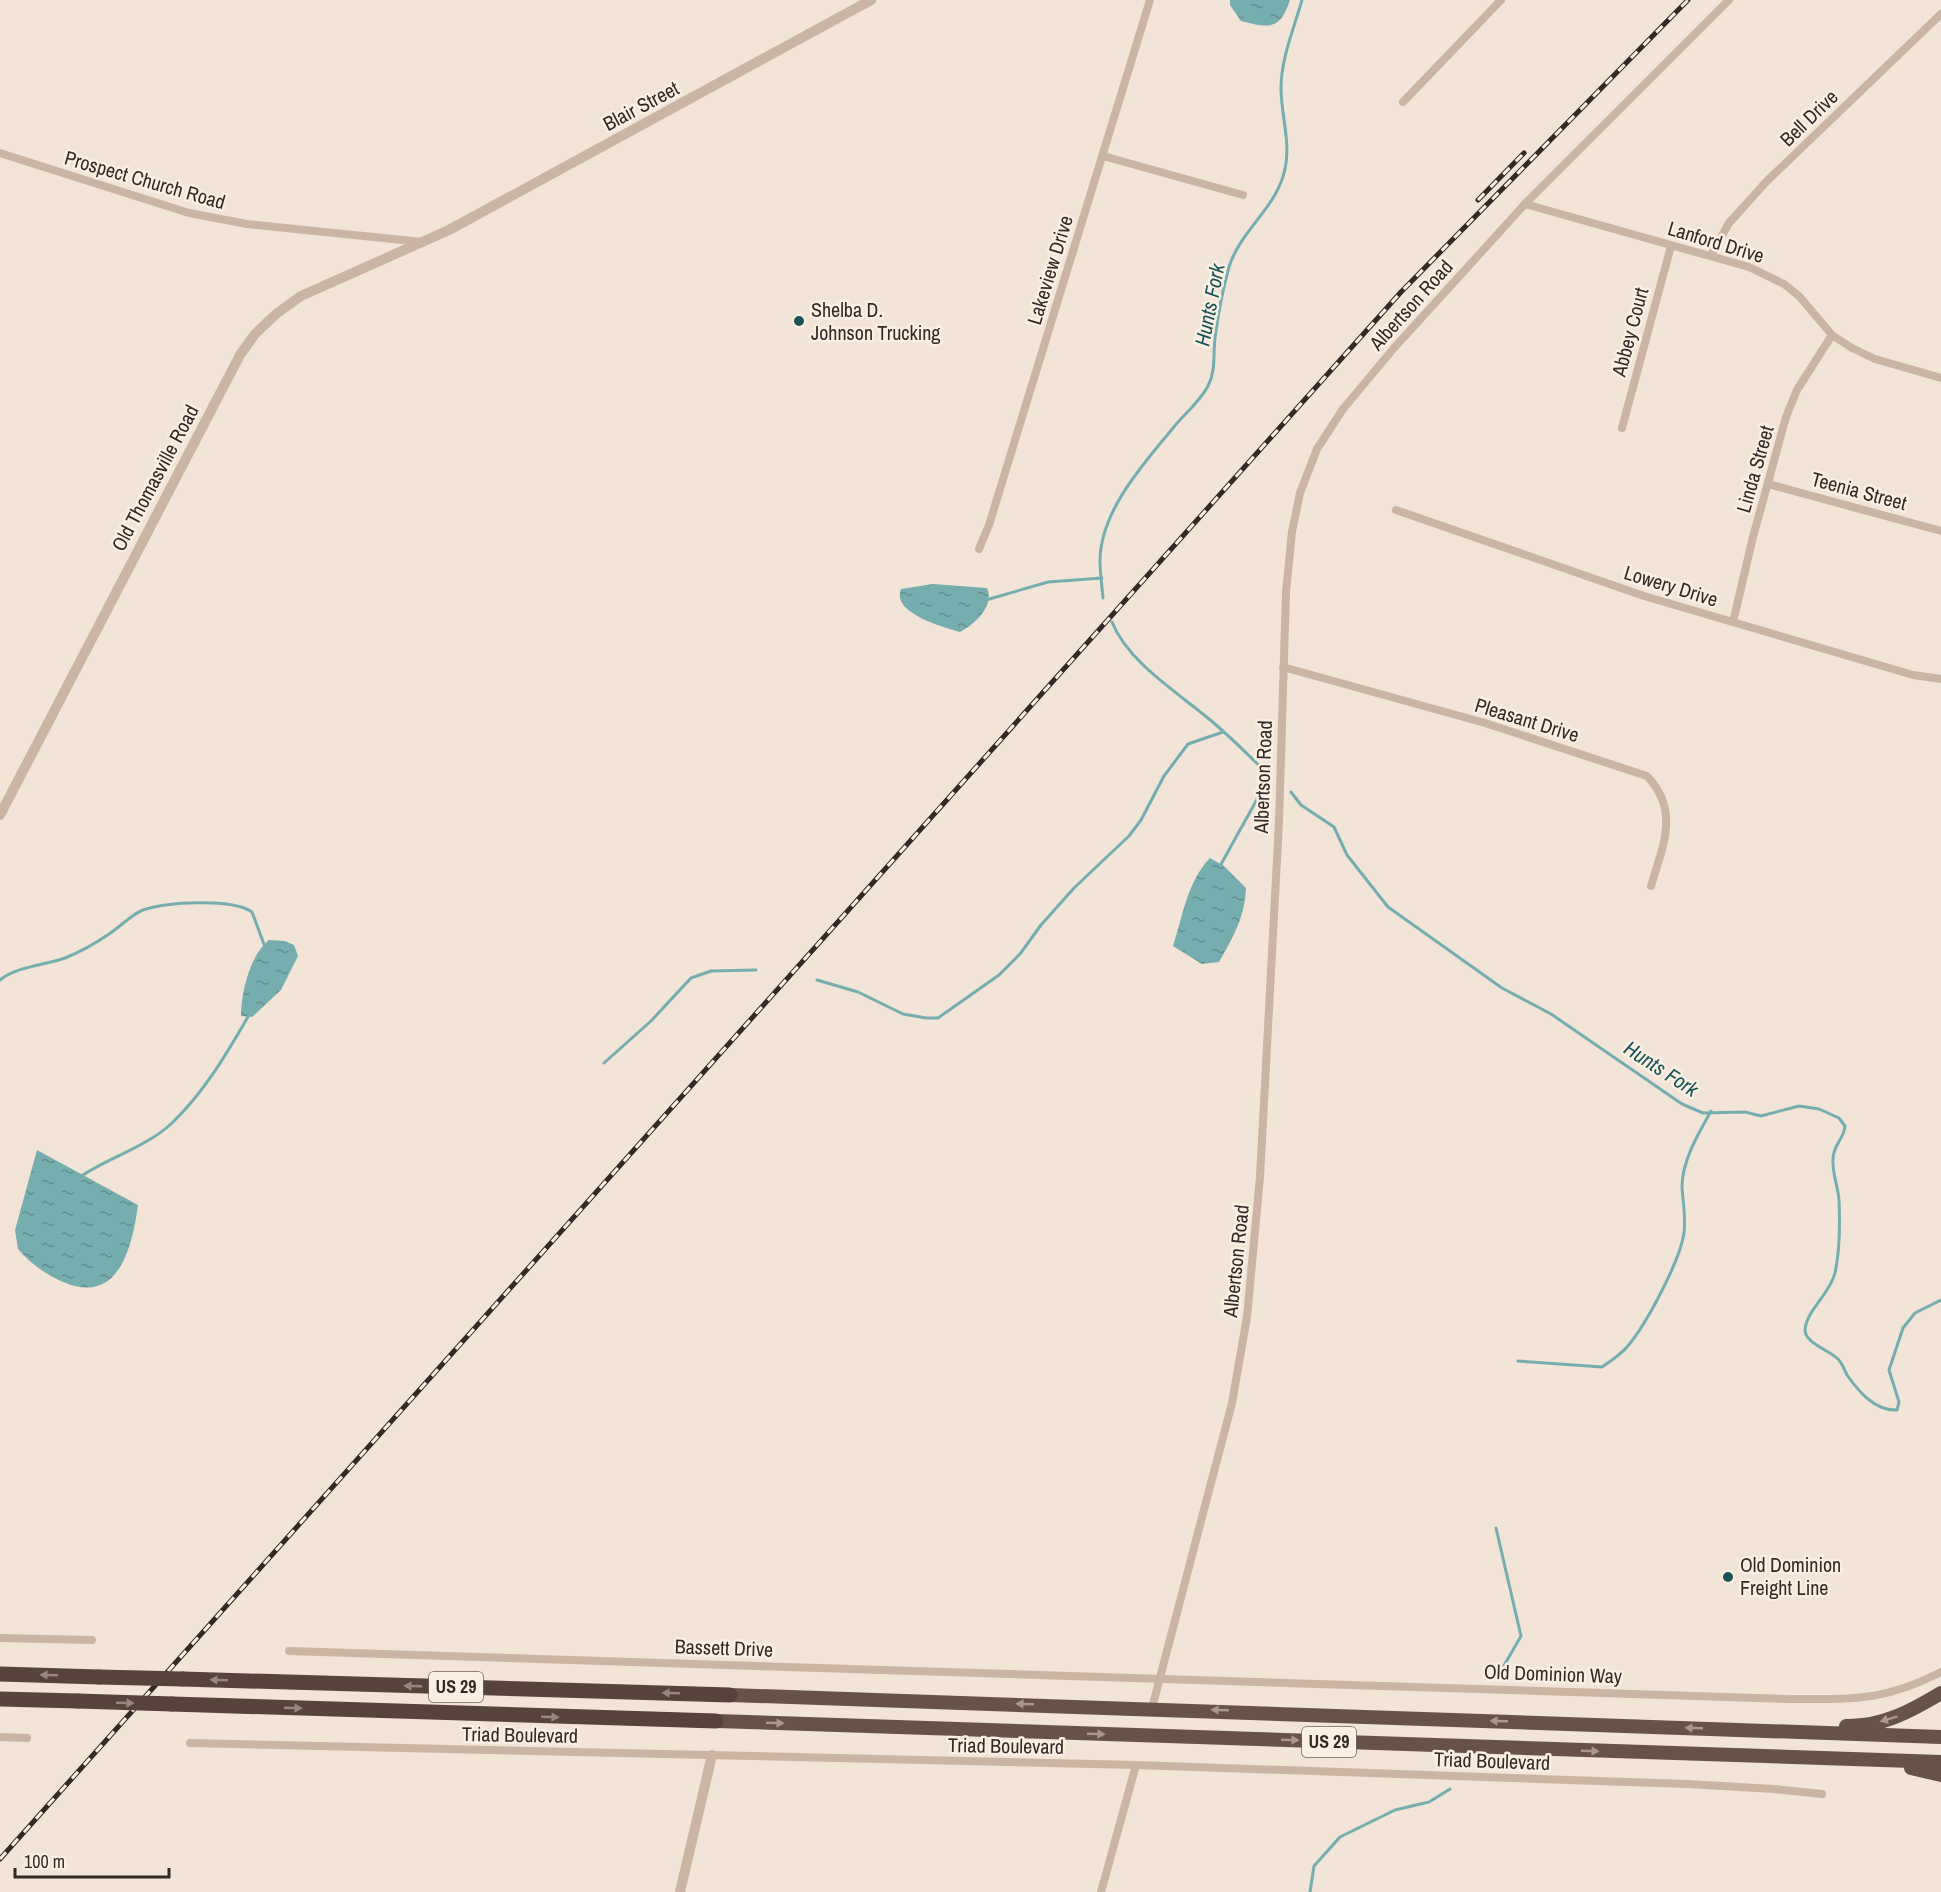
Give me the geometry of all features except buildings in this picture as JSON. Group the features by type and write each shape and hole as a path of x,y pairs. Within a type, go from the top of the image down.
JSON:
{"highway":[{"name":"US 29","path":"0,1674 1152,1708 1941,1737"},
{"path":"1735,1730 1858,1726 1888,1720 1908,1712 1941,1693"},
{"name":"US 29","path":"0,1699 1941,1762"},
{"path":"1865,1760 1941,1775"}],"street":[{"name":"Blair Street","path":"426,242 728,80 871,0"},
{"name":"Lakeview Drive","path":"979,549 989,525 1150,0"},
{"path":"1403,102 1501,0"},
{"name":"Albertson Road","path":"1152,1708 1158,1677 1232,1403 1248,1317 1258,1208 1279,822 1283,667 1292,532 1300,493 1317,449 1343,409 1394,348 1525,204 1729,0"},
{"name":"Bell Drive","path":"1711,255 1729,223 1766,182 1941,14"},
{"name":"Prospect Church Road","path":"0,153 189,213 247,224 426,242"},
{"path":"1102,156 1243,195"},
{"name":"Lanford Drive","path":"1525,204 1749,267 1784,284 1799,297 1832,335 1875,359 1941,378"},
{"name":"Old Thomasville Road","path":"0,815 240,355 250,341 276,314 302,297 426,242"},
{"name":"Abbey Court","path":"1622,428 1671,246"},
{"name":"Linda Street","path":"1732,622 1786,417 1797,390 1832,335"},
{"name":"Teenia Street","path":"1768,484 1941,531"},
{"name":"Lowery Drive","path":"1396,510 1566,570 1732,622 1913,675 1941,679"},
{"name":"Pleasant Drive","path":"1283,667 1485,723 1647,776 1660,791 1667,815 1665,838 1652,886"},
{"path":"0,1638 92,1640"},
{"name":"Bassett Drive","path":"289,1651 1158,1677"},
{"name":"Old Dominion Way","path":"1158,1677 1854,1699 1894,1693 1941,1672"},
{"path":"0,1737 27,1738"},
{"name":"Triad Boulevard","path":"190,1743 1136,1766 1688,1784 1822,1794"},
{"path":"680,1892 712,1755"},
{"path":"1101,1892 1136,1766"}],"water":[{"path":"1230,0 1290,0 1282,17 1272,25 1266,26 1241,21 1230,5"},
{"path":"933,584 987,588 989,595 986,608 972,624 960,632 920,618 904,605 900,598 901,589"},
{"path":"1210,858 1224,866 1246,888 1241,917 1219,962 1202,964 1173,946 1191,888 1202,867"},
{"path":"269,940 285,941 294,945 298,956 281,990 252,1017 241,1016 243,996 252,964"},
{"path":"37,1150 138,1205 132,1238 126,1254 110,1279 98,1286 82,1287 50,1276 18,1249 15,1230"}],"waterway":[{"name":"Hunts Fork","path":"1103,598 1100,561 1107,525 1115,507 1137,473 1208,386 1212,374 1215,338 1229,267 1242,241 1281,183 1287,159 1281,98 1282,77 1302,0"},
{"path":"986,600 1048,582 1102,578"},
{"name":"Hunts Fork","path":"1112,622 1119,637 1141,663 1232,739 1270,776 1220,866"},
{"path":"817,980 858,992 903,1014 938,1018 999,975 1020,954 1041,925 1074,888 1129,836 1141,820 1164,776 1188,744 1223,732"},
{"name":"Hunts Fork","path":"1291,792 1301,805 1334,827 1347,855 1388,907 1502,988 1551,1014 1682,1104 1703,1113 1745,1112 1761,1116 1799,1106 1819,1109 1839,1118 1845,1126 1833,1159 1839,1209 1837,1264 1832,1281 1809,1316 1805,1330 1813,1343 1838,1359 1857,1388 1875,1404 1897,1410 1899,1402 1889,1370 1903,1328 1915,1313 1941,1300"},
{"path":"0,980 22,969 71,956 143,910 183,903 215,903 252,912 265,947"},
{"path":"604,1063 651,1021 691,978 711,971 756,970"},
{"path":"83,1178 83,1175 151,1139 171,1124 204,1086 249,1015"},
{"path":"1518,1361 1602,1367 1627,1347 1635,1337 1652,1309 1676,1260 1684,1233 1682,1187 1685,1167 1711,1111"},
{"path":"1496,1528 1521,1636 1502,1669"},
{"path":"1310,1892 1314,1866 1340,1837 1395,1810 1429,1802 1450,1789"}],"railway":[{"path":"0,1859 1401,292 1688,0"},
{"path":"1478,200 1524,153"}],"place":[{"name":"Shelba D. Johnson Trucking","path":"799,321"},
{"name":"Old Dominion Freight Line","path":"1728,1577"}]}
